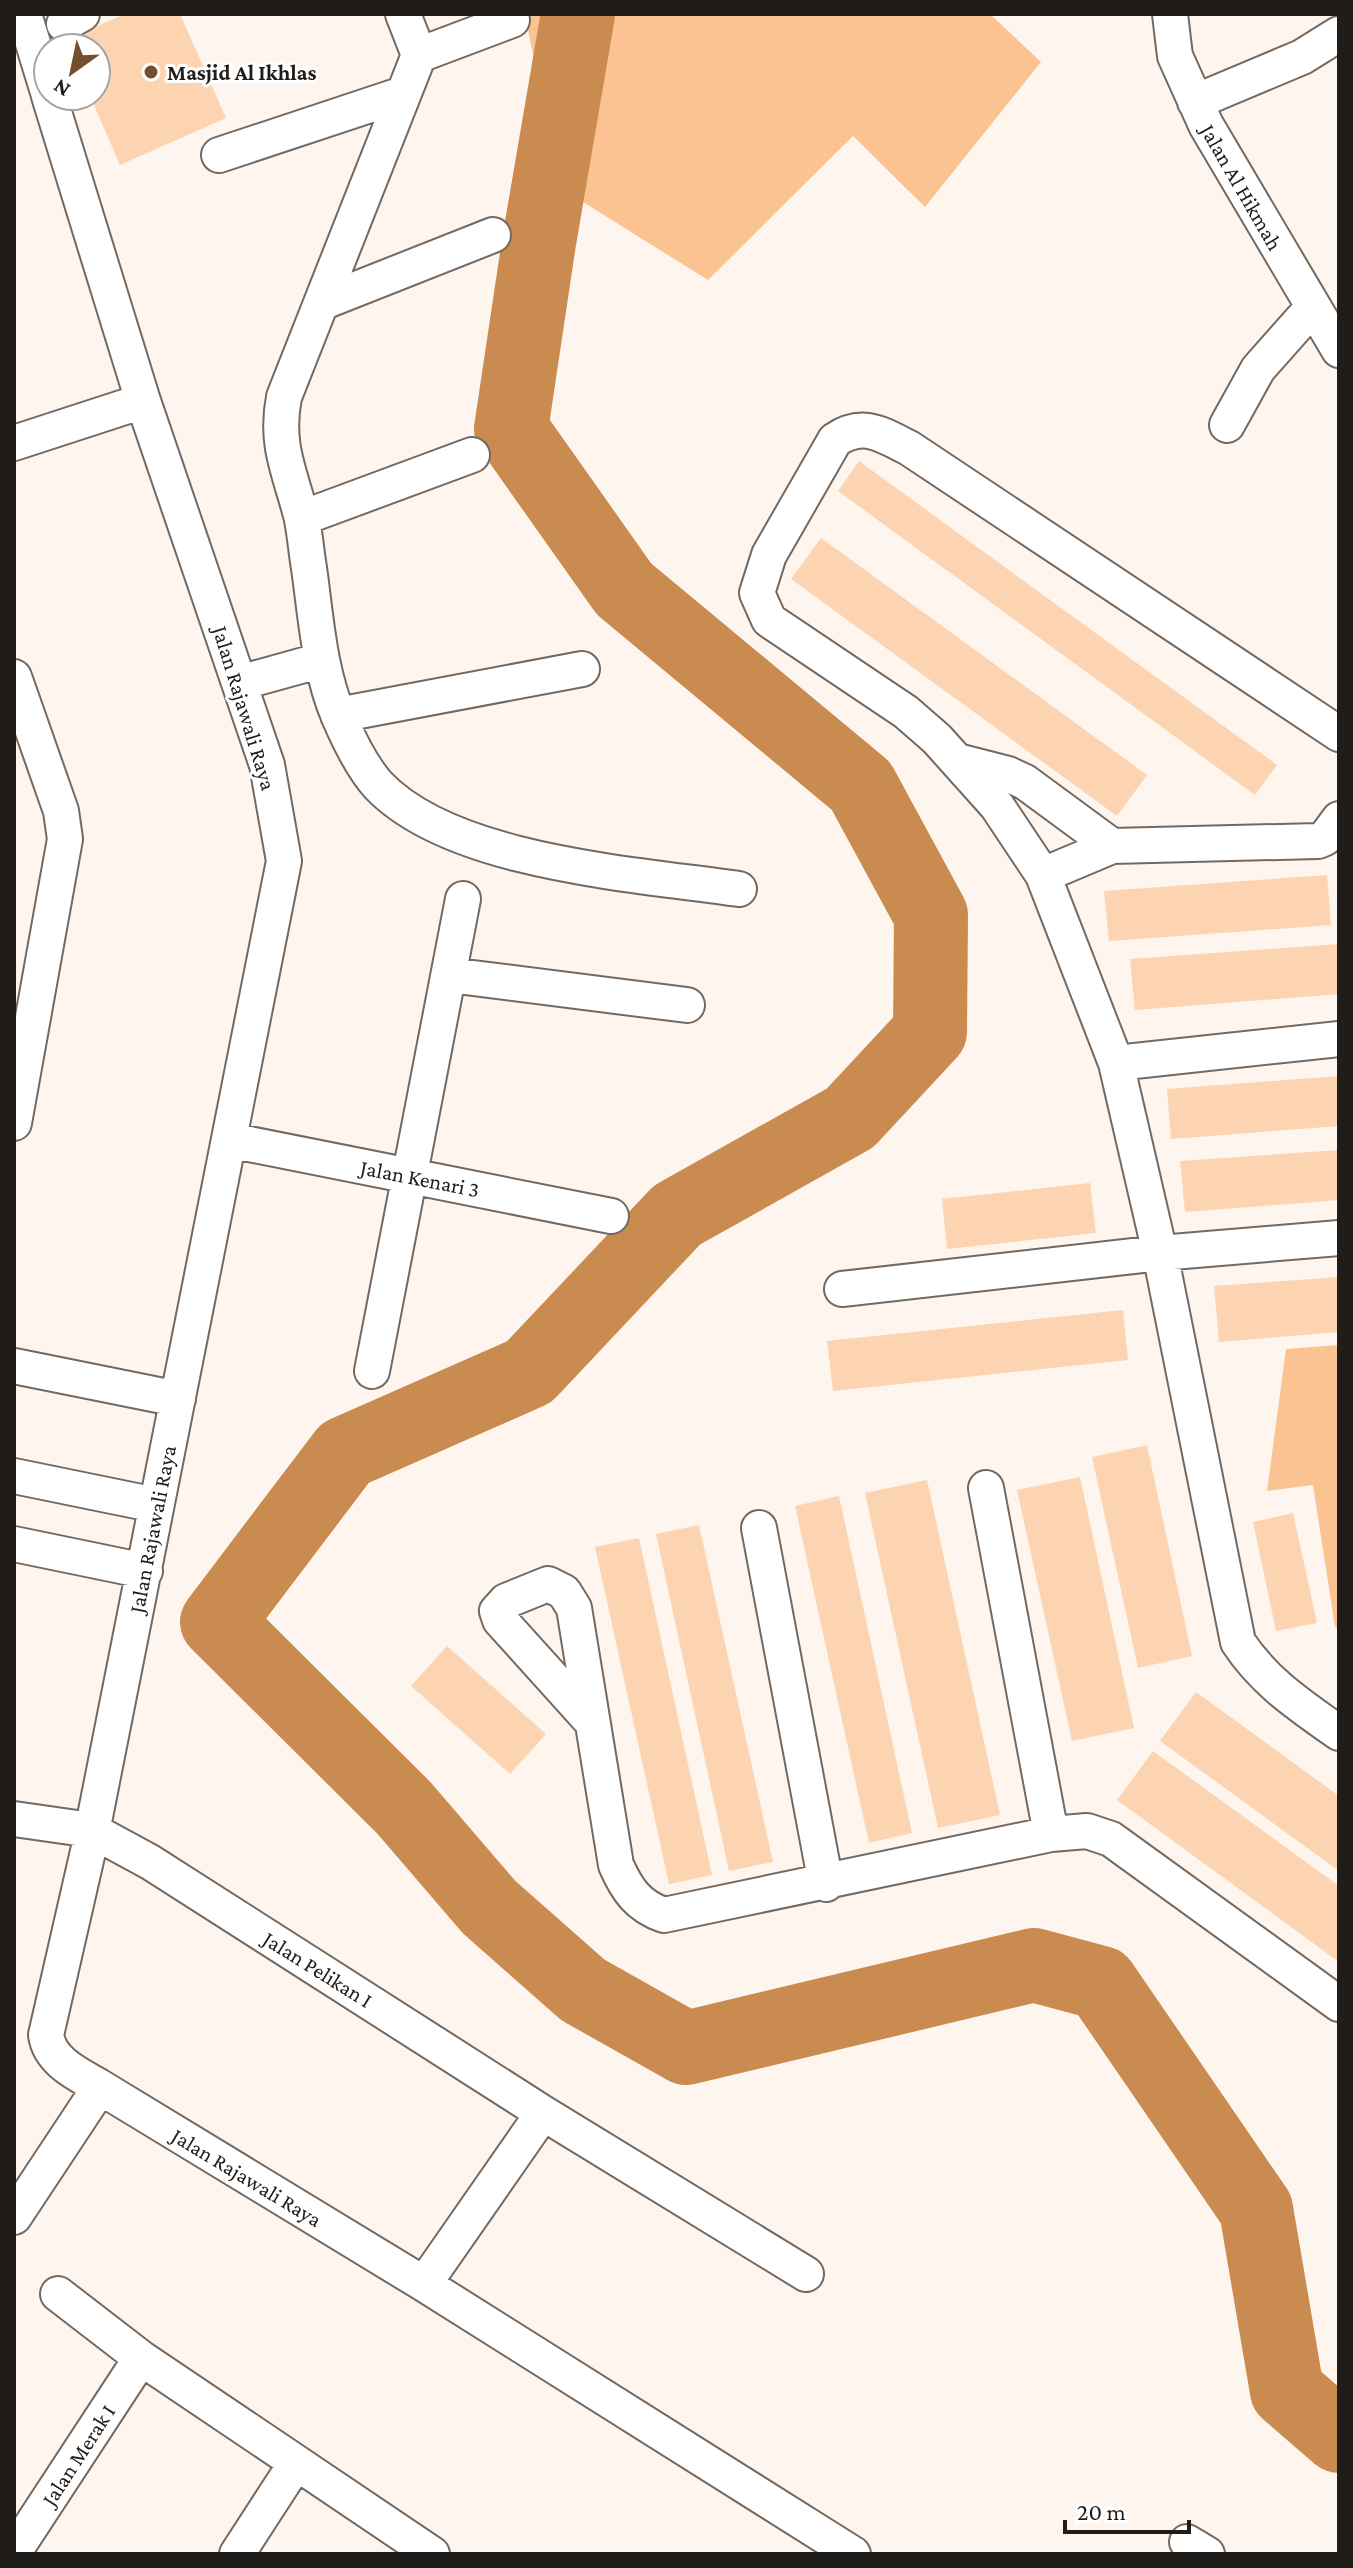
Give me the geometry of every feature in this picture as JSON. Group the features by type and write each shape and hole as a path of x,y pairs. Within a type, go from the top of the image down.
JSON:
{"street":[{"name":"Jalan Rajawali Raya","path":"24,14 32,40"},
{"path":"403,14 419,55 284,397 279,424 282,455 302,518 322,660 338,715 377,783 418,815 461,836 556,862 739,889"},
{"name":"Jalan Al Hikmah","path":"1170,14 1175,56 1195,102 1248,199 1339,350"},
{"path":"419,55 512,20"},
{"path":"1195,102 1302,57 1339,34"},
{"path":"219,155 403,94"},
{"name":"Jalan Rajawali Raya","path":"55,112 143,401 267,765 284,861 145,1571 46,2035 52,2054 100,2087 424,2284 853,2554"},
{"path":"321,303 493,235"},
{"path":"1227,425 1242,391 1258,369 1313,307"},
{"path":"14,443 143,401"},
{"path":"1339,734 909,448 869,428 847,433 835,440 769,555 757,593 769,620 906,712 961,762 997,806 1043,875 1116,1063 1160,1253 1238,1642 1254,1666 1275,1687 1339,1733"},
{"path":"302,518 472,455"},
{"path":"239,683 322,660"},
{"path":"338,715 582,669"},
{"path":"14,677 29,766 61,811 65,839 28,964 14,1123"},
{"path":"961,762 1008,774 1025,782 1112,846"},
{"path":"1043,875 1112,846 1318,841 1325,838 1339,819"},
{"path":"372,1371 412,1177 463,899"},
{"path":"449,975 687,1005"},
{"path":"1116,1063 1339,1039"},
{"name":"Jalan Kenari 3","path":"229,1140 611,1216"},
{"path":"842,1289 1160,1253 1339,1238"},
{"path":"14,1366 178,1399"},
{"path":"14,1476 156,1505"},
{"path":"986,1488 1051,1834"},
{"path":"759,1528 826,1884"},
{"path":"14,1544 145,1571"},
{"path":"592,1722 616,1865 637,1902 649,1910 664,1915 826,1884 1051,1834 1087,1831 1111,1839 1339,2004"},
{"path":"14,1819 91,1830"},
{"name":"Jalan Pelikan I","path":"91,1830 150,1862 543,2113 806,2274"},
{"path":"14,2217 100,2087"},
{"path":"424,2284 543,2113"},
{"path":"58,2294 141,2358 432,2554"},
{"name":"Jalan Merak I","path":"14,2552 141,2358"},
{"path":"237,2554 296,2463"}],"shaded area":[{"path":"525,14 990,14 1041,62 925,207 853,136 708,280 559,187"},
{"path":"1339,1345 1339,1629 1335,1627 1313,1485 1267,1491 1286,1349"}],"building":[{"name":"Masjid Al Ikhlas","path":"125,14 180,14 226,118 120,165 97,112 112,112 112,32 83,32"},
{"path":"859,461 1277,765 1255,795 838,491"},
{"path":"821,538 1147,775 1117,816 791,579"},
{"path":"1327,875 1331,925 1109,941 1104,891"},
{"path":"1339,944 1339,994 1135,1010 1130,959"},
{"path":"1339,1076 1339,1126 1171,1139 1167,1089"},
{"path":"1339,1150 1339,1200 1185,1212 1180,1161"},
{"path":"1090,1183 1096,1233 947,1249 942,1199"},
{"path":"1339,1277 1339,1332 1219,1342 1214,1286"},
{"path":"1123,1310 1128,1360 833,1391 827,1341"},
{"path":"1147,1445 1192,1656 1138,1668 1092,1457"},
{"path":"1080,1477 1134,1728 1072,1741 1017,1490"},
{"path":"927,1480 1000,1815 938,1828 865,1493"},
{"path":"839,1496 912,1833 869,1843 795,1506"},
{"path":"1293,1513 1317,1623 1276,1631 1253,1522"},
{"path":"699,1525 773,1862 729,1871 656,1534"},
{"path":"639,1538 712,1875 669,1884 595,1547"},
{"path":"447,1646 546,1734 510,1774 411,1686"},
{"path":"1196,1692 1339,1796 1339,1871 1160,1741"},
{"path":"1153,1751 1339,1886 1339,1962 1117,1800"}],"waterway":[{"path":"578,14 511,429 624,589 861,786 931,915 930,1032 850,1118 677,1215 529,1372 345,1453 217,1622 404,1808 489,1907 583,1990 686,2048 1034,1965 1101,1983 1256,2209 1287,2391 1339,2436"}],"place":[{"name":"Masjid Al Ikhlas","path":"151,72"}]}
